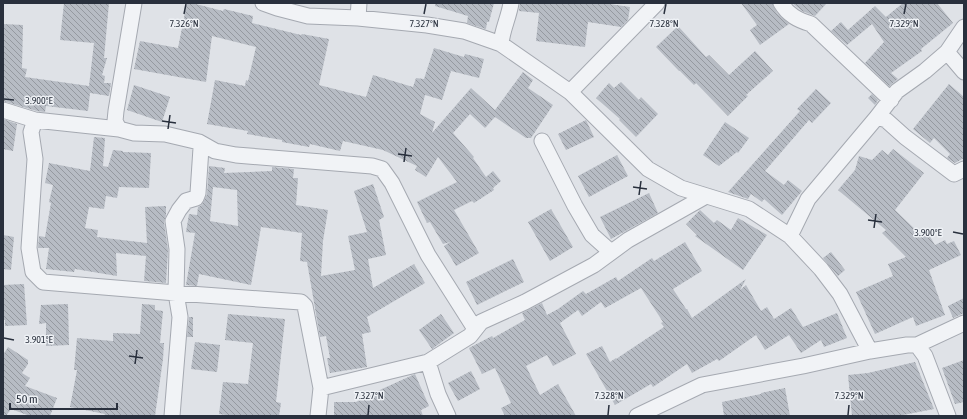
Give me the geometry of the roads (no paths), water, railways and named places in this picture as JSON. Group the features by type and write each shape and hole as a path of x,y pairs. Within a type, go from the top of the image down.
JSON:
{"street":[{"path":"119,129 116,121 116,111 134,3"},
{"path":"263,3 308,16 358,18 427,25 464,32 501,44 570,92 648,169 680,188 749,209 790,236 821,269 840,294 870,351"},
{"path":"358,18 360,3"},
{"path":"501,44 502,33 511,3"},
{"path":"570,92 657,3"},
{"path":"781,3 785,11 798,20 811,24 891,100"},
{"path":"790,236 808,199 897,91 925,71 947,52 964,27"},
{"path":"947,52 964,72"},
{"path":"3,110 35,120 119,129 134,133 165,134 199,142 215,151 236,155 372,166 382,169 392,182 428,255 475,329"},
{"path":"877,117 886,120 905,137 954,174 964,169"},
{"path":"35,120 31,132 35,158 29,248 33,272 43,282 301,302 305,306 321,388 318,416"},
{"path":"542,141 575,206 592,235 612,252"},
{"path":"172,416 180,317 176,293 177,249 173,221 186,201 196,198 198,193 201,148 199,142"},
{"path":"321,388 428,362 470,336 481,322 525,302 594,265 628,240 706,196"},
{"path":"637,416 702,385 803,366 870,351 907,345 917,345 964,323"},
{"path":"917,345 925,356 948,416"},
{"path":"428,362 438,394 448,416"}]}
